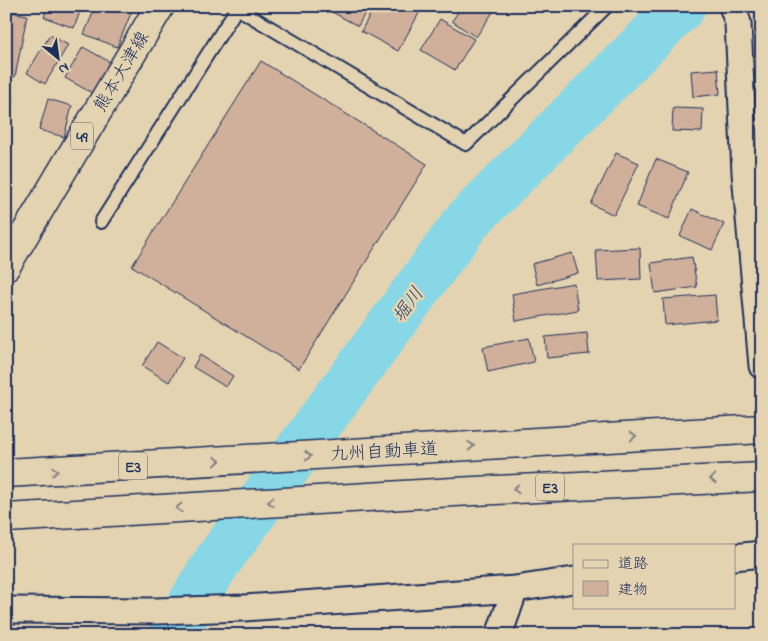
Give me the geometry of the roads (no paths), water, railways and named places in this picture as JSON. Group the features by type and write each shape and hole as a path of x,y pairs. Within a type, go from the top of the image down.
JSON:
{"main road":[{"name":"熊本大津線","path":"6,266 160,6"},
{"name":"九州自動車道","path":"6,473 762,430"},
{"name":"E3","path":"6,518 338,498 762,476"}],"street":[{"path":"732,6 738,23 752,102 745,173 756,228 762,366"},
{"path":"736,557 762,554"},
{"path":"6,610 244,608 515,589 573,580"},
{"path":"499,635 515,589"}],"lane":[{"path":"101,222 235,7 466,144 606,6"}],"water":[{"path":"669,6 691,6 639,64 522,161"}],"waterway":[{"name":"堀川","path":"172,635 217,562 468,220 682,6"}]}
